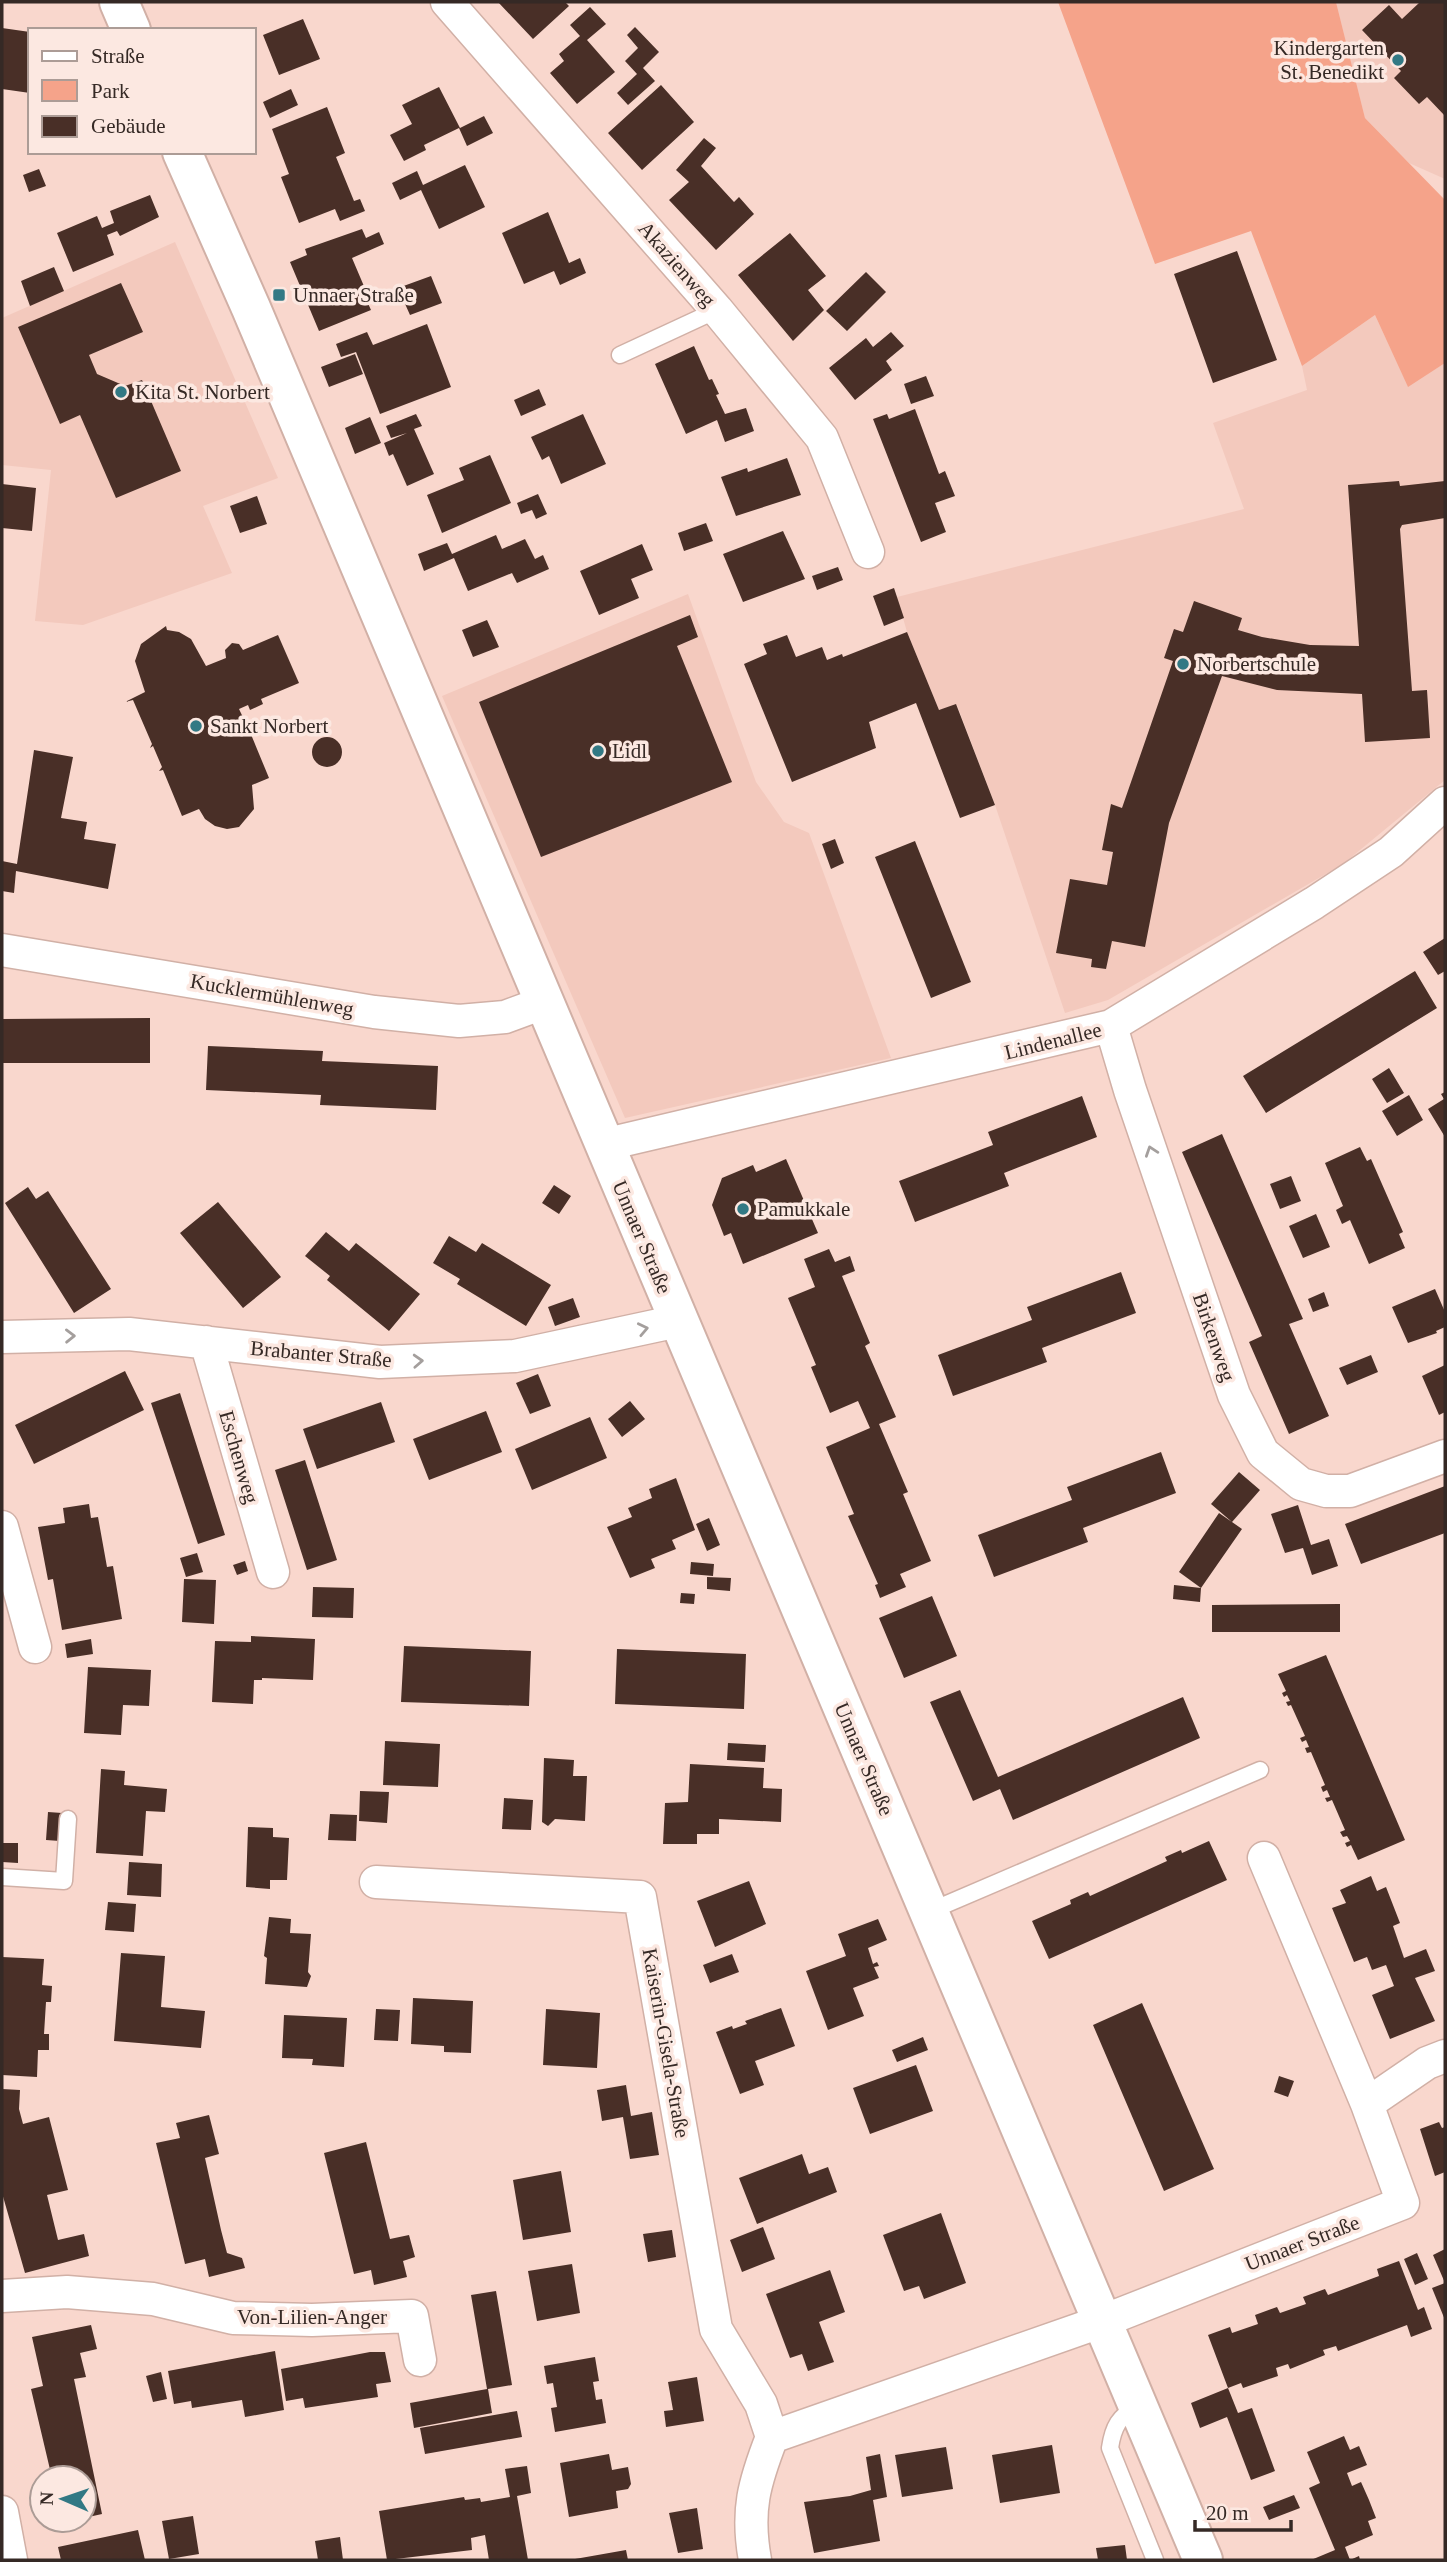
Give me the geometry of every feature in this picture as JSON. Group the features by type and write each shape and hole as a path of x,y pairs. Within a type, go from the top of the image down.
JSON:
{"street":[{"path":"119,2 130,28"},
{"name":"Akazienweg","path":"447,2 718,310 822,438 868,552"},
{"name":"Unnaer Straße","path":"183,154 251,308 542,1003 1203,2560"},
{"name":"Lindenallee","path":"603,1144 1111,1026 1325,896 1391,852 1445,805"},
{"name":"Kucklermühlenweg","path":"2,950 374,1012 458,1021 505,1017 542,1003"},
{"name":"Birkenweg","path":"1111,1026 1234,1395 1263,1453 1301,1484 1325,1491 1350,1491 1445,1456"},
{"name":"Brabanter Straße","path":"2,1337 129,1334 380,1362 515,1356 678,1321"},
{"name":"Eschenweg","path":"206,1342 273,1572"},
{"path":"2,1527 35,1647"},
{"name":"Unnaer Straße","path":"1102,2321 1403,2203 1367,2104 1264,1858"},
{"name":"Kaiserin-Gisela-Straße","path":"376,1882 640,1897 716,2329 761,2404 772,2437"},
{"path":"1367,2104 1427,2063 1445,2056"},
{"name":"Von-Lilien-Anger","path":"2,2296 67,2292 153,2299 233,2318 312,2320 412,2316 420,2360"},
{"path":"755,2560 749,2528 752,2502 756,2476 772,2437 1102,2321"},
{"path":"2,2512 10,2560"}],"lane":[{"path":"620,355 718,310"},
{"path":"928,1912 1260,1770"},
{"path":"2,1877 64,1881 68,1819"},
{"path":"1138,2406 1122,2415 1112,2431 1110,2448 1156,2560"}],"shaded area":[{"name":"Kindergarten St. Benedikt","path":"1336,2 1445,2 1445,179 1409,163 1365,118"},
{"name":"Kita St. Norbert","path":"175,242 278,478 203,506 232,573 83,625 35,621 51,470 2,465 2,318"},
{"name":"Norbertschule","path":"1375,315 1408,386 1445,363 1445,780 1343,864 1108,1000 1065,1013 995,805 957,705 939,710 907,632 897,597 1244,509 1213,423 1307,390 1302,366"},
{"path":"688,594 756,782 784,822 809,833 891,1058 625,1118 442,696"}],"green space":[{"path":"1058,2 1336,2 1365,118 1445,200 1445,363 1408,387 1375,315 1302,366 1251,231 1155,264"}],"building":[{"path":"498,2 565,2 569,6 533,39"},
{"path":"1420,2 1445,2 1445,116 1427,97 1419,104 1394,78 1401,71 1362,30 1389,5 1402,19"},
{"path":"590,7 606,24 587,40 615,72 577,104 550,73 564,61 559,54 580,36 570,25"},
{"path":"303,19 320,59 279,75 263,35"},
{"path":"635,27 659,52 643,68 655,81 628,105 617,93 637,74 625,61 638,48 627,35"},
{"path":"2,28 28,32 28,93 2,89"},
{"path":"661,85 694,122 642,170 608,133"},
{"path":"439,87 460,128 484,116 493,133 467,146 459,128 424,145 426,150 404,161 390,135 412,124 402,105"},
{"path":"291,89 298,105 270,118 263,102"},
{"path":"327,107 345,153 336,157 354,201 360,199 365,211 340,221 335,209 299,223 281,177 289,174 272,129"},
{"path":"704,138 716,148 701,166 734,202 739,197 754,214 716,250 669,200 689,182 676,170"},
{"path":"465,165 485,207 439,229 421,190 400,200 392,183 417,171 423,185"},
{"path":"39,169 46,186 29,192 23,175"},
{"path":"150,195 159,217 120,236 117,231 107,235 114,255 73,272 57,233 97,216 102,228 114,223 110,211"},
{"path":"548,212 569,263 580,258 586,273 560,285 554,271 524,284 502,233"},
{"path":"362,229 366,238 379,232 384,244 352,258 369,298 366,299 371,310 319,331 290,262 307,255 305,249"},
{"path":"790,233 826,276 808,290 824,310 793,341 738,275"},
{"path":"1237,251 1277,360 1213,383 1174,274"},
{"path":"54,267 64,291 30,306 21,281"},
{"path":"866,272 886,292 847,331 826,311"},
{"path":"431,276 442,303 410,315 398,288"},
{"path":"121,283 143,332 89,355 97,374 125,386 142,380 181,471 116,498 80,415 60,424 18,327"},
{"path":"427,324 451,387 380,414 356,352 341,357 336,344 367,332 373,345"},
{"path":"891,332 904,346 886,361 892,370 855,400 829,368 866,338 873,347"},
{"path":"694,346 709,380 712,379 719,394 716,395 725,414 746,408 754,431 725,442 717,420 686,434 655,364"},
{"path":"355,354 363,374 329,387 321,367"},
{"path":"926,376 934,396 911,404 904,384"},
{"path":"539,389 546,405 521,416 514,400"},
{"path":"915,409 939,474 945,471 955,496 935,503 946,532 921,542 873,419 887,414 889,419"},
{"path":"416,414 422,426 414,429 434,474 407,486 393,454 389,456 384,443 407,433 391,438 386,426"},
{"path":"583,414 606,464 561,484 549,456 542,460 531,437"},
{"path":"370,417 381,443 355,454 345,428"},
{"path":"490,455 511,503 442,533 427,495 464,480 459,468"},
{"path":"787,458 801,495 736,516 721,477 747,468 748,472"},
{"path":"1399,481 1400,486 1445,481 1445,518 1402,525 1400,529 1412,691 1427,690 1430,738 1365,742 1362,694 1277,690 1222,676 1169,823 1145,947 1112,941 1106,969 1091,967 1092,959 1056,953 1070,879 1107,885 1113,852 1102,850 1111,804 1122,808 1173,661 1164,658 1174,629 1183,632 1194,601 1242,618 1238,630 1262,637 1310,645 1359,646 1348,485"},
{"path":"2,484 36,488 32,531 2,528"},
{"path":"538,494 547,514 536,519 532,510 521,514 517,503"},
{"path":"257,496 267,524 240,533 230,506"},
{"path":"706,523 713,541 684,551 678,533"},
{"path":"783,531 805,579 743,602 723,554"},
{"path":"496,535 502,549 525,539 535,559 543,555 549,569 517,583 512,573 468,591 454,558 424,571 418,554 447,543 452,554"},
{"path":"642,544 653,570 631,579 639,598 599,615 580,571"},
{"path":"838,567 843,580 817,590 812,576"},
{"path":"894,588 904,618 884,626 873,596"},
{"path":"690,615 698,637 677,646 732,782 541,857 479,702"},
{"path":"487,620 499,647 473,657 462,630"},
{"name":"Sankt Norbert","path":"166,626 167,630 179,632 191,639 206,666 226,658 225,650 232,643 239,644 243,650 278,635 299,683 261,699 263,704 250,710 248,705 239,709 249,730 255,727 250,732 269,778 252,785 254,809 239,827 227,829 215,826 205,819 199,809 182,816 163,770 159,771 162,767 153,746 150,748 152,744 133,700 125,702 145,692 135,661 141,644"},
{"path":"907,632 939,710 956,704 995,805 960,818 916,703 869,722 876,748 792,782 744,664 767,654 763,644 787,635 796,657 822,647 827,660 842,654 843,657"},
{"path":"327,737 337,742 342,752 337,762 327,767 317,762 312,752 317,742"},
{"path":"34,750 73,757 61,818 87,822 84,839 116,844 108,889 16,871 14,893 2,891 2,861 17,864"},
{"path":"835,839 844,863 831,869 822,844"},
{"path":"915,841 971,982 931,998 875,857"},
{"path":"1445,938 1445,971 1438,975 1423,952"},
{"path":"1415,971 1437,1008 1266,1113 1243,1076"},
{"path":"150,1018 150,1063 2,1063 2,1019"},
{"path":"208,1046 323,1051 322,1061 438,1066 436,1110 320,1105 321,1095 206,1090"},
{"path":"1389,1068 1404,1093 1387,1103 1372,1079"},
{"path":"1445,1092 1445,1137 1428,1109 1444,1099 1441,1094"},
{"path":"1409,1095 1423,1120 1397,1136 1382,1111"},
{"path":"1082,1096 1097,1137 1004,1173 1009,1186 915,1222 899,1181 993,1145 988,1132"},
{"path":"1222,1134 1303,1319 1289,1324 1329,1416 1289,1434 1249,1342 1262,1336 1182,1152"},
{"path":"1360,1147 1367,1161 1371,1159 1403,1232 1399,1234 1405,1248 1369,1264 1350,1220 1342,1224 1336,1210 1343,1206 1325,1163"},
{"path":"786,1159 818,1233 743,1264 731,1233 724,1236 712,1205 722,1178 753,1165 756,1172"},
{"path":"1291,1176 1301,1201 1280,1209 1270,1184"},
{"path":"554,1185 571,1196 559,1214 542,1203"},
{"path":"28,1187 36,1199 48,1191 111,1289 74,1313 5,1203"},
{"path":"218,1202 281,1277 243,1308 180,1233"},
{"path":"1316,1214 1330,1247 1303,1258 1289,1226"},
{"path":"326,1232 349,1251 356,1243 420,1294 389,1331 327,1280 330,1276 305,1256"},
{"path":"449,1236 476,1252 482,1243 551,1285 526,1326 457,1284 460,1279 433,1263"},
{"path":"829,1249 835,1262 850,1256 855,1271 842,1276 870,1343 865,1346 896,1417 879,1424 908,1492 903,1494 931,1561 900,1574 906,1587 880,1598 875,1585 878,1584 848,1516 854,1514 826,1447 870,1428 858,1401 830,1413 811,1367 816,1365 788,1298 815,1287 804,1259"},
{"path":"1121,1272 1136,1313 1042,1348 1047,1362 953,1396 938,1355 1032,1320 1027,1307"},
{"path":"1435,1289 1445,1312 1445,1327 1436,1331 1437,1333 1408,1343 1392,1307"},
{"path":"1324,1292 1329,1306 1313,1312 1308,1299"},
{"path":"573,1298 580,1317 555,1326 548,1307"},
{"path":"1371,1355 1378,1372 1347,1385 1339,1368"},
{"path":"1445,1365 1445,1412 1439,1415 1422,1376"},
{"path":"125,1371 144,1410 34,1464 15,1425"},
{"path":"538,1374 551,1406 530,1414 516,1383"},
{"path":"180,1393 225,1535 198,1544 151,1403"},
{"path":"630,1401 645,1419 622,1437 608,1419"},
{"path":"381,1402 395,1442 317,1469 303,1429"},
{"path":"486,1411 502,1452 429,1480 413,1439"},
{"path":"590,1417 607,1458 532,1490 515,1449"},
{"path":"1161,1452 1176,1493 1083,1528 1088,1542 994,1577 978,1535 1072,1500 1067,1487"},
{"path":"305,1460 337,1560 307,1570 275,1470"},
{"path":"1239,1472 1260,1490 1232,1522 1211,1504"},
{"path":"676,1478 695,1530 672,1540 676,1549 651,1559 655,1568 630,1578 607,1527 632,1517 628,1508 652,1498 649,1489"},
{"path":"1445,1486 1445,1533 1361,1564 1345,1524"},
{"path":"89,1504 91,1518 98,1517 107,1567 113,1566 122,1619 62,1630 53,1579 48,1580 38,1527 65,1523 63,1508"},
{"path":"1298,1505 1311,1545 1329,1539 1338,1566 1312,1575 1303,1548 1285,1553 1271,1514"},
{"path":"1219,1513 1242,1529 1201,1588 1179,1572"},
{"path":"709,1518 720,1545 707,1551 696,1524"},
{"path":"197,1553 203,1572 186,1577 180,1558"},
{"path":"245,1561 248,1571 237,1575 233,1565"},
{"path":"691,1562 714,1564 713,1576 690,1574"},
{"path":"707,1577 731,1578 730,1591 707,1589"},
{"path":"184,1579 216,1580 214,1624 182,1622"},
{"path":"1174,1585 1201,1588 1200,1602 1173,1599"},
{"path":"313,1587 354,1588 353,1618 312,1617"},
{"path":"681,1593 695,1594 694,1604 680,1603"},
{"path":"932,1596 957,1656 904,1678 879,1618"},
{"path":"1340,1604 1340,1632 1212,1632 1212,1605"},
{"path":"251,1636 315,1639 313,1680 262,1678 254,1680 253,1704 212,1702 215,1641 251,1642"},
{"path":"91,1639 93,1654 67,1658 65,1644"},
{"path":"404,1646 531,1651 529,1706 401,1702"},
{"path":"617,1649 746,1654 744,1709 615,1704"},
{"path":"1326,1655 1405,1840 1358,1860 1351,1845 1347,1847 1345,1843 1350,1841 1347,1836 1343,1837 1340,1832 1345,1830 1332,1800 1327,1802 1325,1798 1330,1797 1327,1790 1323,1792 1321,1787 1325,1785 1311,1752 1307,1753 1305,1748 1309,1747 1306,1740 1302,1742 1300,1738 1305,1736 1291,1705 1288,1706 1286,1702 1290,1701 1287,1695 1284,1697 1282,1693 1286,1691 1278,1674"},
{"path":"88,1667 151,1670 149,1706 123,1705 121,1735 84,1733"},
{"path":"960,1690 998,1777 1183,1697 1200,1738 1013,1820 1000,1789 973,1801 930,1702"},
{"path":"385,1741 440,1744 438,1787 383,1785"},
{"path":"728,1743 766,1745 765,1762 727,1760"},
{"path":"544,1758 574,1760 573,1776 587,1776 585,1821 555,1819 548,1826 542,1822"},
{"path":"690,1764 764,1768 763,1788 782,1789 781,1822 719,1819 719,1834 697,1834 697,1844 663,1844 665,1803 688,1802"},
{"path":"101,1769 125,1771 124,1785 167,1789 165,1812 146,1811 143,1856 96,1853"},
{"path":"360,1791 389,1792 387,1823 359,1821"},
{"path":"504,1798 533,1800 531,1830 502,1829"},
{"path":"48,1812 62,1813 60,1841 46,1840"},
{"path":"330,1814 357,1815 356,1841 328,1840"},
{"path":"248,1827 273,1828 273,1837 289,1838 287,1880 270,1880 270,1889 246,1887"},
{"path":"1209,1841 1227,1880 1049,1959 1032,1921 1071,1904 1070,1900 1088,1892 1090,1896 1167,1861 1165,1857"},
{"path":"2,1843 18,1843 18,1863 2,1862"},
{"path":"129,1862 162,1864 161,1897 127,1895"},
{"path":"1371,1876 1377,1891 1386,1887 1400,1923 1393,1926 1404,1958 1426,1949 1435,1971 1415,1978 1435,2021 1390,2039 1372,1995 1394,1986 1386,1965 1372,1970 1367,1957 1354,1962 1332,1908 1346,1903 1340,1890"},
{"path":"749,1881 766,1924 715,1947 697,1901"},
{"path":"108,1902 136,1904 134,1932 105,1930"},
{"path":"269,1917 291,1919 290,1933 311,1934 308,1972 311,1976 307,1987 265,1984 267,1958 264,1956"},
{"path":"878,1919 887,1940 868,1948 873,1964 877,1962 879,1966 874,1967 879,1978 853,1988 864,2016 828,2030 806,1971 846,1956 838,1934"},
{"path":"121,1953 165,1956 161,2007 205,2011 201,2048 114,2041"},
{"path":"732,1954 739,1972 710,1983 703,1965"},
{"path":"2,1957 44,1959 42,1985 52,1986 51,2002 46,2002 44,2034 49,2034 49,2050 38,2050 37,2077 2,2075"},
{"path":"413,1998 473,2001 471,2053 444,2052 444,2046 411,2044"},
{"path":"1142,2003 1214,2169 1164,2191 1093,2025"},
{"path":"781,2008 795,2046 755,2061 764,2085 740,2094 716,2032 747,2024 745,2021"},
{"path":"376,2009 400,2010 398,2041 374,2040"},
{"path":"546,2009 600,2013 597,2068 543,2065"},
{"path":"284,2015 347,2018 344,2067 312,2065 313,2059 282,2058"},
{"path":"923,2037 928,2050 897,2062 892,2050"},
{"path":"916,2065 933,2111 870,2134 853,2088"},
{"path":"1279,2076 1294,2081 1288,2097 1274,2092"},
{"path":"626,2085 631,2116 652,2112 659,2155 630,2159 623,2117 602,2121 597,2090"},
{"path":"2,2089 20,2090 19,2109 23,2124 49,2117 68,2190 47,2195 58,2240 84,2234 89,2256 25,2273 2,2193"},
{"path":"209,2115 219,2154 205,2158 221,2230 227,2253 242,2258 245,2268 209,2277 205,2259 185,2264 156,2143 180,2138 176,2123"},
{"path":"1439,2122 1442,2128 1445,2127 1445,2172 1435,2176 1420,2129"},
{"path":"366,2142 390,2239 409,2235 415,2257 403,2261 407,2277 374,2285 371,2270 354,2274 324,2153"},
{"path":"802,2154 809,2174 828,2167 837,2192 757,2224 739,2178"},
{"path":"561,2171 571,2232 523,2240 513,2180"},
{"path":"941,2213 966,2283 924,2299 919,2286 904,2291 883,2235"},
{"path":"763,2227 775,2259 742,2272 730,2240"},
{"path":"672,2230 676,2257 648,2262 643,2234"},
{"path":"1445,2249 1445,2283 1433,2255"},
{"path":"1417,2253 1428,2279 1415,2285 1404,2259"},
{"path":"1399,2261 1418,2310 1424,2307 1432,2329 1411,2337 1407,2325 1338,2351 1336,2346 1323,2350 1325,2355 1290,2369 1288,2364 1276,2368 1278,2376 1243,2388 1241,2383 1228,2388 1208,2335 1230,2327 1232,2333 1258,2324 1255,2315 1277,2307 1280,2313 1306,2304 1303,2297 1325,2289 1328,2295 1379,2276 1377,2269"},
{"path":"572,2264 580,2313 537,2321 528,2271"},
{"path":"830,2270 845,2312 819,2322 834,2362 808,2371 802,2354 790,2358 766,2294"},
{"path":"1445,2283 1445,2320 1432,2288"},
{"path":"496,2291 512,2385 488,2389 492,2413 414,2428 410,2403 487,2389 471,2295"},
{"path":"91,2325 97,2349 80,2353 86,2377 74,2379 92,2464 49,2464 31,2389 43,2386 32,2337"},
{"path":"275,2351 284,2410 245,2417 242,2400 192,2408 191,2401 174,2404 168,2371"},
{"path":"370,2352 385,2352 391,2382 376,2384 378,2397 305,2408 303,2398 286,2401 281,2369"},
{"path":"595,2357 599,2381 593,2382 596,2400 602,2399 606,2423 555,2432 551,2408 557,2407 553,2383 547,2384 544,2366"},
{"path":"161,2372 167,2399 153,2402 146,2376"},
{"path":"697,2377 704,2421 666,2427 664,2411 673,2410 668,2382"},
{"path":"1228,2388 1238,2413 1252,2408 1275,2471 1251,2480 1227,2417 1200,2428 1191,2403"},
{"path":"517,2411 522,2437 425,2454 420,2428"},
{"path":"1344,2436 1350,2450 1359,2446 1367,2465 1347,2473 1352,2486 1361,2482 1369,2500 1376,2518 1368,2521 1373,2535 1345,2547 1350,2560 1311,2560 1335,2550 1309,2488 1320,2483 1307,2452"},
{"path":"1052,2445 1060,2493 1000,2503 992,2455"},
{"path":"946,2447 953,2489 902,2497 895,2455"},
{"path":"609,2454 612,2470 628,2467 631,2484 628,2489 616,2491 618,2508 569,2517 560,2463"},
{"path":"880,2454 887,2497 873,2500 880,2541 814,2553 804,2502 850,2496 871,2490 866,2457"},
{"path":"527,2466 531,2493 517,2496 528,2560 489,2560 485,2535 471,2538 472,2550 387,2560 379,2511 464,2497 465,2500 480,2498 481,2502 510,2497 505,2469"},
{"path":"98,2495 102,2514 98,2515"},
{"path":"1294,2495 1300,2508 1269,2520 1263,2507"},
{"path":"697,2508 703,2549 678,2553 669,2513"},
{"path":"193,2516 199,2554 169,2559 162,2521"},
{"path":"138,2530 145,2560 61,2560 58,2547"},
{"path":"340,2537 343,2560 318,2560 315,2541"},
{"path":"1125,2545 1127,2560 1098,2560 1096,2548"},
{"path":"626,2550 628,2560 575,2560 575,2559"}],"place":[{"name":"Kindergarten St. Benedikt","path":"1398,60"},
{"name":"Unnaer Straße","path":"279,295"},
{"name":"Kita St. Norbert","path":"121,392"},
{"name":"Norbertschule","path":"1183,664"},
{"name":"Sankt Norbert","path":"196,726"},
{"name":"Lidl","path":"598,751"},
{"name":"Pamukkale","path":"743,1209"}]}
